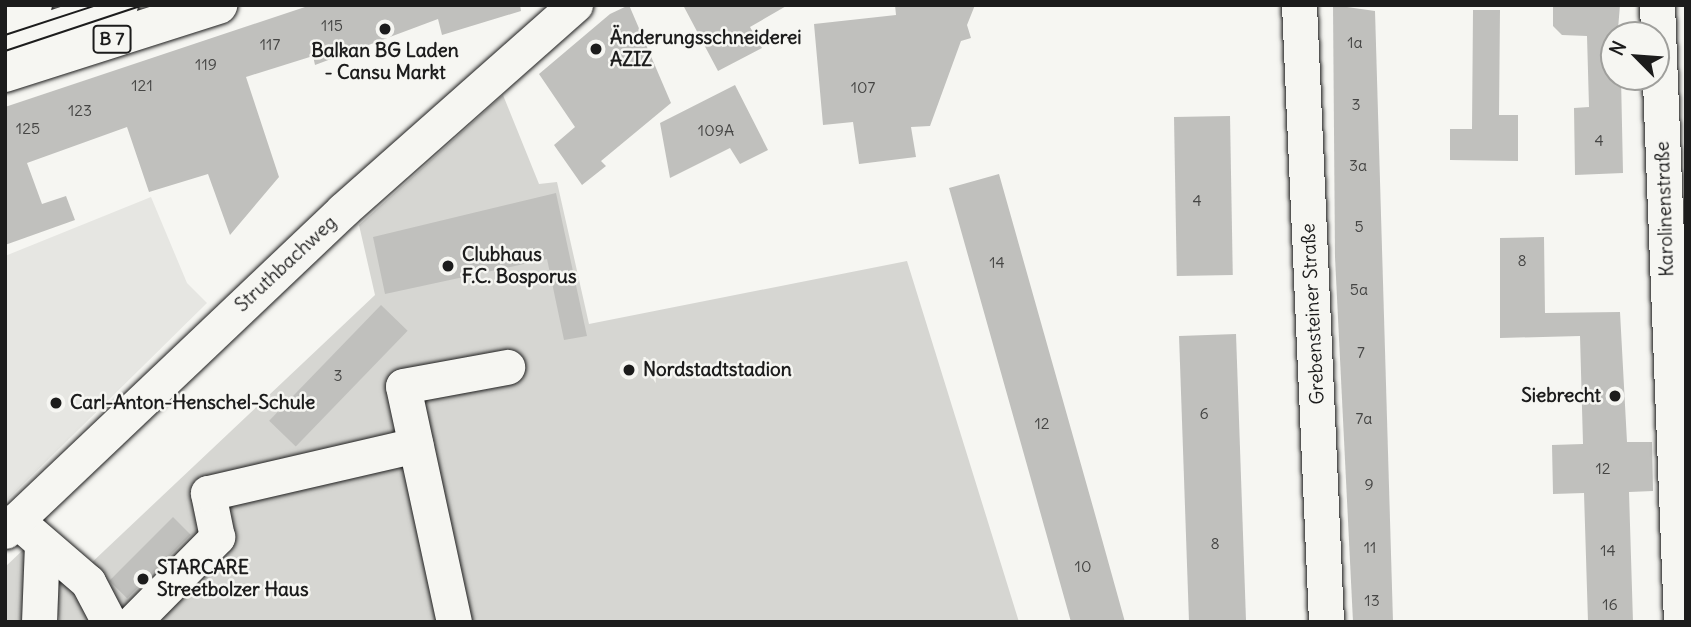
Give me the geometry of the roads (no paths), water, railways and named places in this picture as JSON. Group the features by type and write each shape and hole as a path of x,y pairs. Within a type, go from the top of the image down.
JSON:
{"main road":[{"path":"5,13 33,5"},
{"name":"B 7","path":"5,73 218,5"}],"street":[{"path":"5,43 120,5"},
{"name":"Struthbachweg","path":"10,526 343,210 575,5"},
{"name":"Grebensteiner Straße","path":"1299,5 1326,622"},
{"name":"Karolinenstraße","path":"1657,5 1681,622"},
{"path":"454,622 403,386 508,367"},
{"path":"133,622 217,537 208,493 416,445"},
{"path":"10,526 42,544 88,582 109,622"},
{"path":"39,622 42,544"}],"tram line":[{"path":"5,35 97,5"},
{"path":"5,51 143,5"}],"place":[{"name":"Balkan BG Laden - Cansu Markt","path":"385,29"},
{"name":"Änderungsschneiderei AZIZ","path":"596,49"},
{"name":"Clubhaus F.C. Bosporus","path":"448,266"},
{"name":"Nordstadtstadion","path":"629,370"},
{"name":"Siebrecht","path":"1615,396"},
{"name":"Carl-Anton-Henschel-Schule","path":"56,403"},
{"name":"STARCARE Streetbolzer Haus","path":"143,579"}]}
